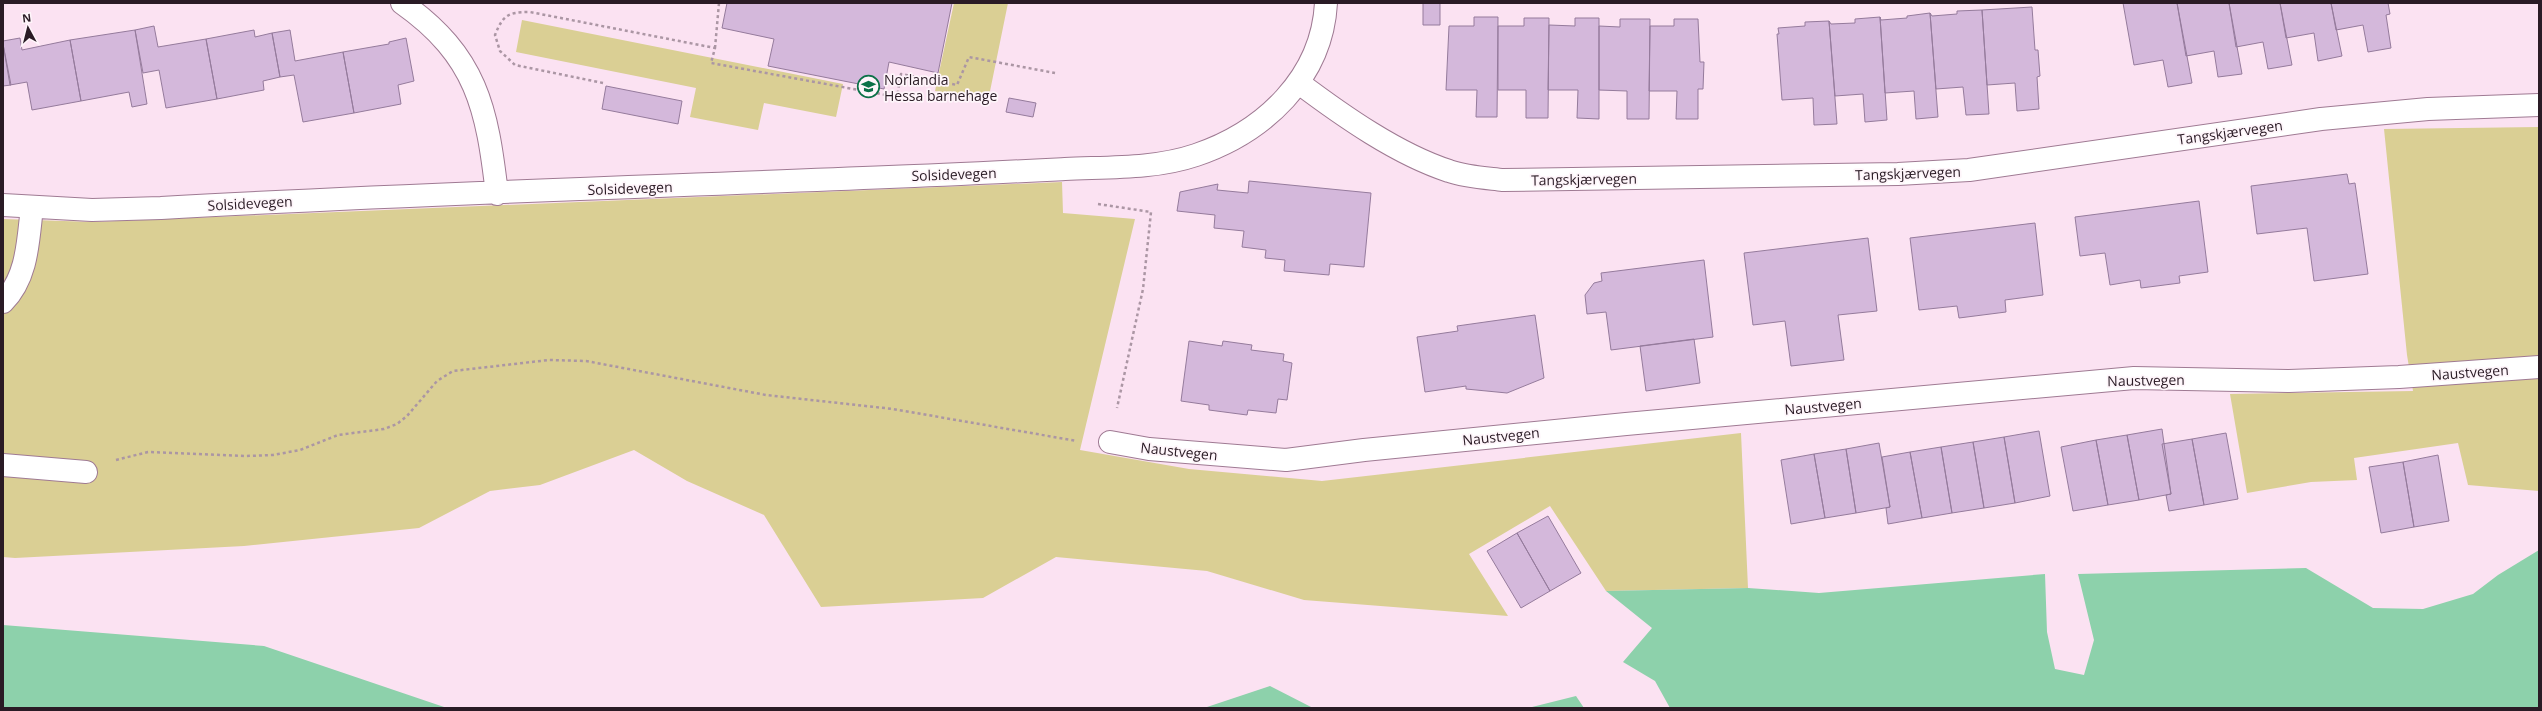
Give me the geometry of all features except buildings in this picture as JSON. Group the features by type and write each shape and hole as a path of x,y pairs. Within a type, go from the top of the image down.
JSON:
{"street":[{"path":"402,3 424,18 443,38 459,58 473,84 490,134 497,194"},
{"name":"Solsidevegen","path":"3,205 32,208 92,210 990,173 1160,163 1193,156 1223,145 1258,124 1284,101 1299,83 1318,50 1325,19 1326,3"},
{"name":"Tangskjærvegen","path":"1299,83 1396,147 1425,162 1450,172 1503,180 1898,174 1969,170 2321,118 2428,109 2539,105"},
{"path":"3,302 18,281 26,258 32,208"},
{"name":"Naustvegen","path":"1110,442 1149,449 1286,460 1626,424 2134,378 2289,381 2399,377 2539,367"},
{"path":"3,465 86,472"}],"path":[{"path":"719,3 715,48 711,63 897,97 902,74 957,85 969,57 1055,73"},
{"path":"603,83 514,64 500,51 495,35 501,20 513,12 530,12 715,48"},
{"path":"86,472 99,464 148,452 246,456 300,450 338,435 384,429 397,424 407,416 438,381 453,370 557,360 586,361 766,395 893,409 1078,441 1110,442 1143,289 1151,212 1110,206"}],"shaded area":[{"path":"954,3 1008,3 988,101 935,91"},
{"path":"522,20 843,84 836,117 764,103 758,130 690,117 696,88 516,52"},
{"path":"2539,127 2539,491 2468,485 2458,443 2354,458 2357,480 2311,482 2247,493 2230,394 2413,391 2407,355 2384,129"},
{"path":"1062,182 1063,213 1135,219 1080,450 1189,469 1322,481 1741,433 1748,588 1606,591 1550,506 1469,554 1508,616 1304,600 1207,571 1056,557 983,598 821,607 764,515 687,481 634,450 540,485 490,491 419,528 244,546 15,558 3,557 3,219 94,222"},
{"path":"2539,550 2539,708 1670,708 1655,681 1623,662 1652,628 1606,591 1748,588 1819,593 2045,574 2047,632 2055,669 2084,675 2094,640 2078,574 2306,568 2373,608 2423,609 2473,594 2498,575"},
{"path":"3,625 264,646 447,708 3,708"},
{"path":"1270,686 1313,708 1204,708"},
{"path":"1576,696 1584,708 1528,708"}],"place":[{"name":"Norlandia Hessa barnehage","path":"868,87"}]}
